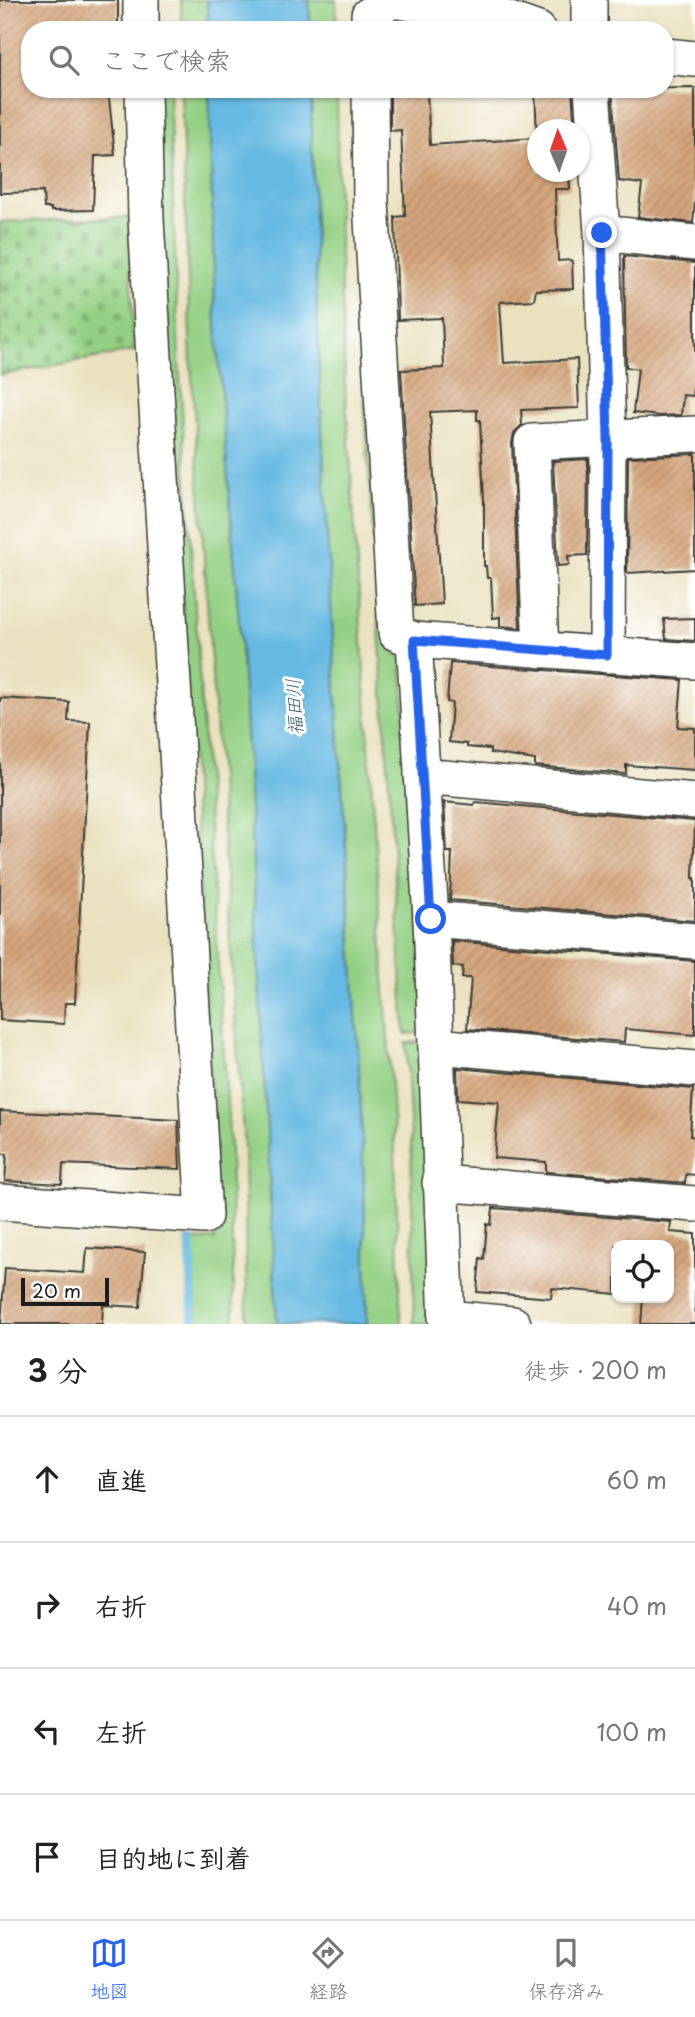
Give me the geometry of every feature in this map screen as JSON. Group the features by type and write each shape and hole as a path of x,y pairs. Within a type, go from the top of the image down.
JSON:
{"street":[{"path":"141,0 141,21"},
{"path":"369,21 369,15 391,0 512,21"},
{"path":"589,0 589,21"},
{"path":"674,57 695,59"},
{"path":"0,1202 204,1216 146,219 143,98"},
{"path":"370,98 372,202 396,633 414,640 695,661"},
{"path":"593,98 602,233 608,438 607,655"},
{"path":"602,233 695,243"},
{"path":"541,650 532,442 695,434"},
{"path":"414,640 431,919 447,1321 513,1324"},
{"path":"422,776 695,801"},
{"path":"431,919 695,941"},
{"path":"436,1046 695,1069"},
{"path":"440,1183 695,1204"}],"green space":[{"path":"181,0 207,0 208,21 181,21"},
{"path":"309,0 336,0 337,21 310,21"},
{"path":"154,98 169,98 179,362 230,1148 234,1324 196,1324 193,1240 215,1239 213,1131"},
{"path":"181,98 209,98 215,311 243,674 277,1324 247,1324 244,1147 191,365"},
{"path":"311,98 337,98 338,206 345,380 394,1130 401,1324 367,1324 360,1094 333,632 315,244"},
{"path":"353,98 388,647 401,660 426,1032 405,1034 363,380 354,209"},
{"path":"129,217 134,351 0,375 0,222"},
{"path":"426,1042 436,1324 414,1324 411,1137 406,1043"}],"water":[{"path":"207,0 309,0 310,21 208,21"},
{"name":"福田川","path":"209,98 311,98 321,400 360,1094 367,1324 277,1324 243,674 215,311"}],"building":[{"path":"0,0 118,0 118,21 21,21 21,98 109,98 115,155 95,156 93,210 51,211 51,208 44,208 43,192 0,193"},
{"path":"674,88 695,88 693,223 638,217 642,184 619,181 613,98 674,98"},
{"path":"390,98 427,98 430,145 527,139 527,182 570,182 570,189 555,189 558,261 572,260 573,289 536,290 534,300 500,302 504,363 577,359 579,408 521,410 522,425 514,433 512,443 520,628 500,626 500,617 493,618 491,578 487,578 484,566 484,502 480,420 477,420 477,410 430,412 442,604 415,606 401,370 444,368 442,318 398,320 395,217 405,216 401,130 390,131"},
{"path":"535,98 573,98 574,119 536,119"},
{"path":"624,256 695,263 695,389 692,396 683,395 681,415 633,413 638,369 626,367"},
{"path":"695,454 695,569 627,573 628,457"},
{"path":"588,459 587,555 568,556 569,565 558,566 553,461"},
{"path":"695,618 695,641 666,639 664,619"},
{"path":"450,663 682,680 678,727 695,728 695,770 626,765 626,774 535,766 535,760 490,753 490,749 449,742 452,703 447,702"},
{"path":"0,698 69,702 68,721 90,722 75,1003 65,1003 64,1024 0,1020"},
{"path":"444,802 474,805 475,802 695,821 695,921 450,900 452,852 447,852"},
{"path":"452,941 695,961 695,1035 625,1029 624,1042 467,1029 471,978 462,978 463,967 453,966"},
{"path":"457,1068 693,1089 690,1136 695,1137 695,1175 686,1174 685,1183 546,1172 546,1162 494,1158 499,1102 458,1099"},
{"path":"0,1111 178,1120 180,1169 63,1164 62,1184 5,1181 7,1154 0,1154"},
{"path":"493,1208 671,1222 670,1232 695,1234 695,1324 641,1324 643,1303 674,1303 674,1240 611,1240 611,1294 552,1288 551,1298 477,1292 480,1258 484,1259 487,1224 491,1225"},
{"path":"87,1248 145,1252 140,1307 103,1305 102,1324 1,1324 5,1268 85,1273"}],"waterway":[{"path":"190,1240 193,1324"}],"route":[{"path":"431,919 414,640 607,655 608,438 602,233"}]}
